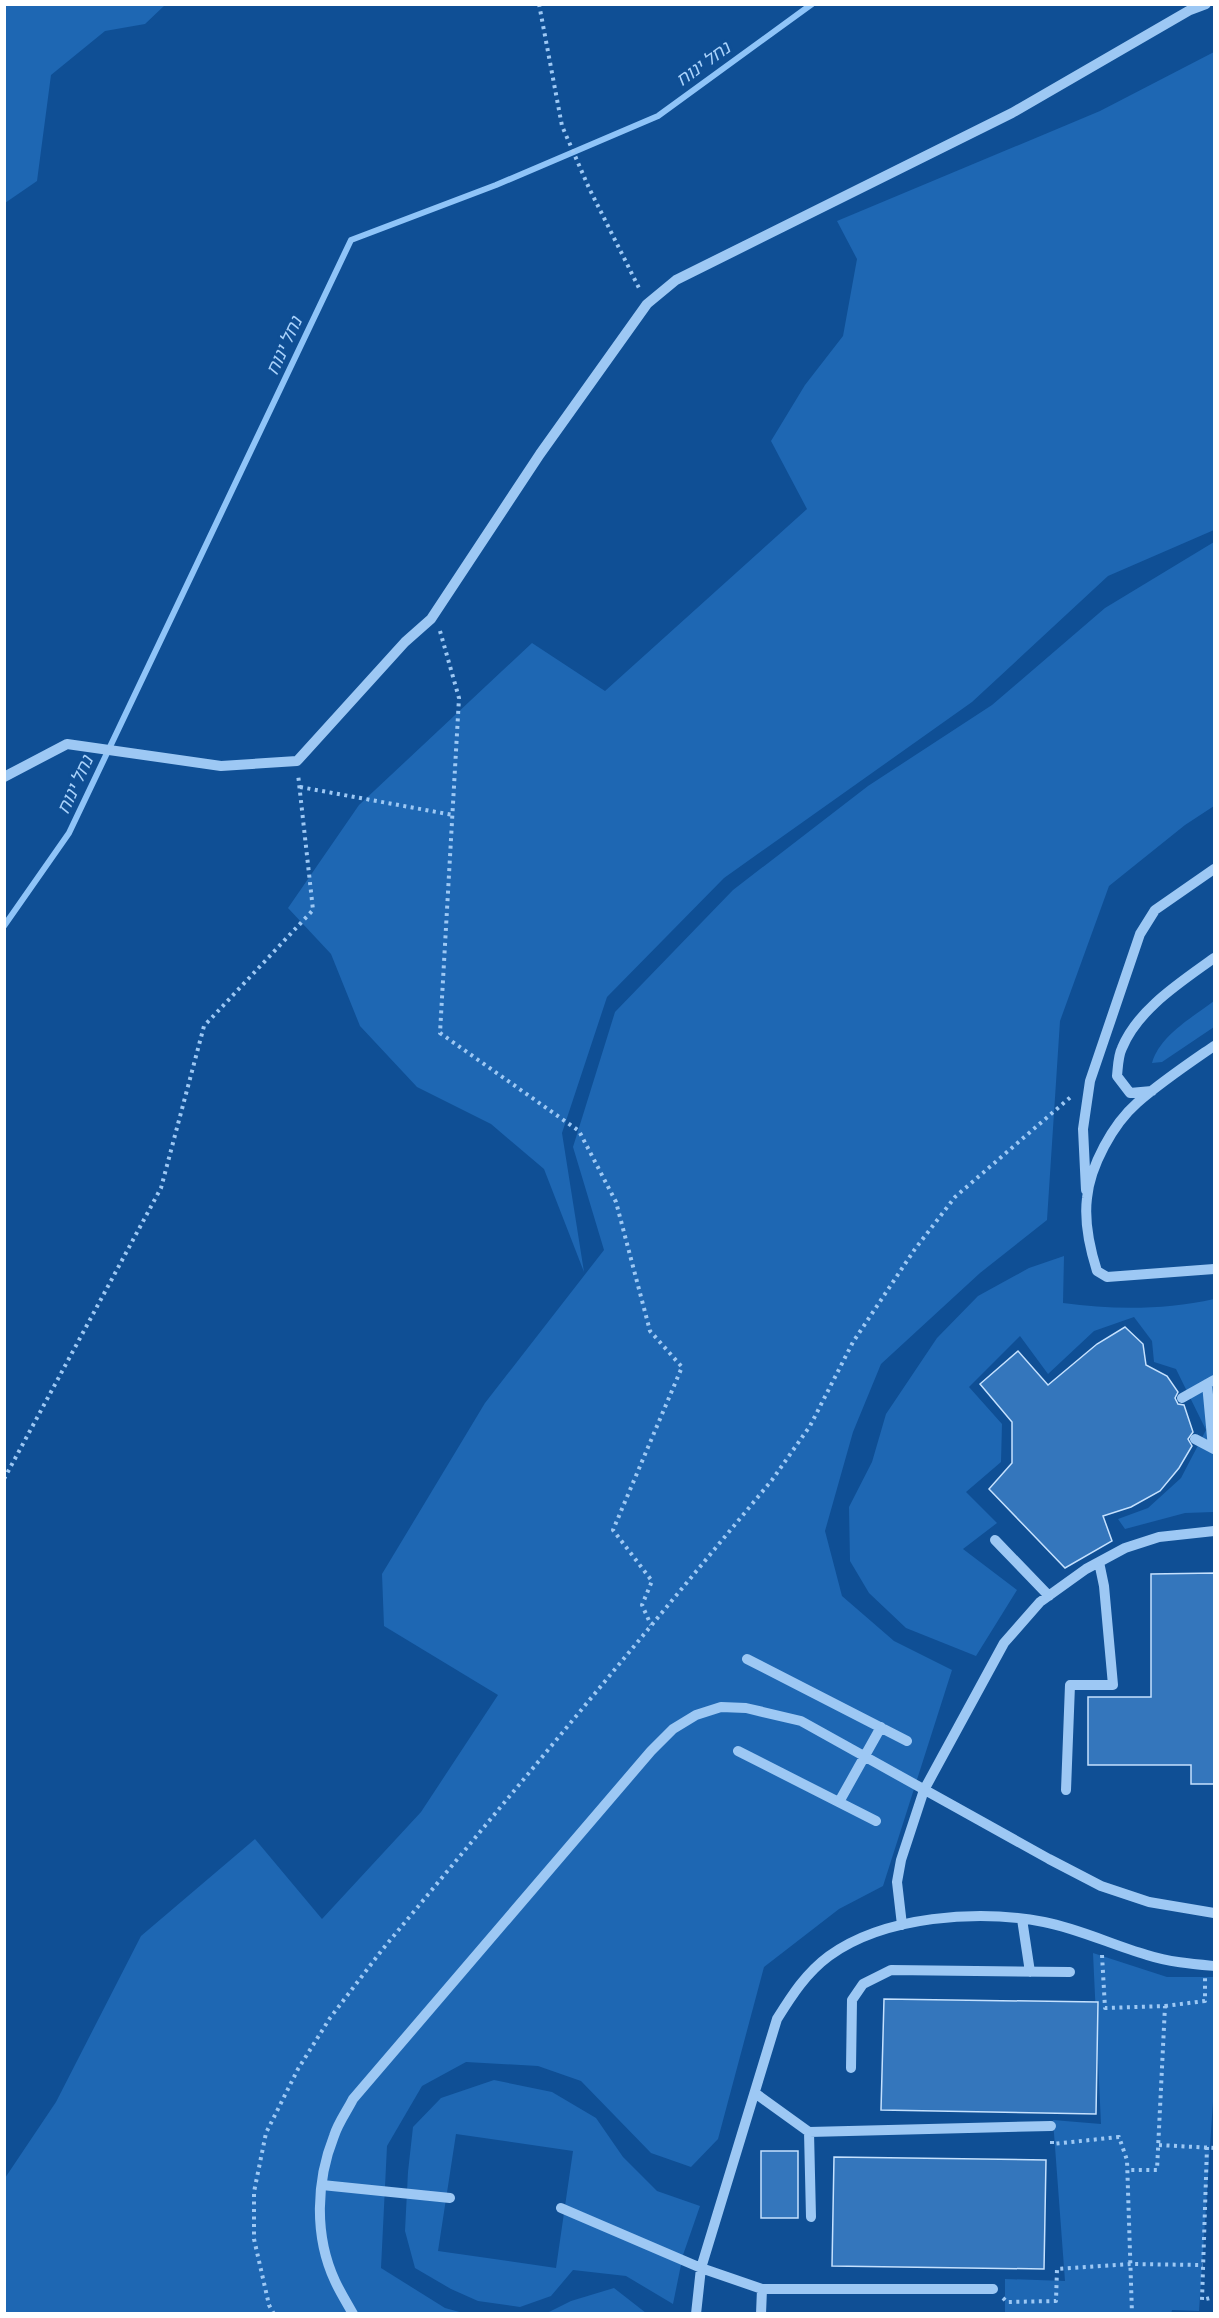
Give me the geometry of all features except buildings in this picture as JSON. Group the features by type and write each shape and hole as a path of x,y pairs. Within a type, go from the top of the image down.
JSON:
{"street":[{"path":"4,777 67,744 122,754 221,766 297,761 405,642 431,619 540,454 647,304 676,280 1012,112 1190,10 1206,4"},
{"path":"1215,869 1155,910 1140,934 1090,1081 1083,1129 1090,1248 1097,1270 1107,1277 1215,1269"},
{"path":"1153,1091 1130,1093 1117,1076 1122,1048 1142,1017 1180,982 1215,958"},
{"path":"1087,1199 1096,1164 1109,1138 1136,1104 1215,1046"},
{"path":"1182,1398 1211,1382 1214,1448 1195,1439"},
{"path":"902,1925 897,1882 901,1860 924,1790 1004,1643 1041,1602 1099,1562 1125,1548 1159,1537 1215,1531"},
{"path":"995,1540 1049,1596"},
{"path":"1066,1790 1070,1684 1113,1685 1104,1586 1099,1562"},
{"path":"747,1659 907,1741"},
{"path":"353,2313 334,2279 324,2248 319,2212 322,2185 334,2136 353,2099 651,1751 673,1729 696,1715 721,1707 746,1708 801,1721 1101,1886 1149,1902 1215,1913"},
{"path":"839,1802 881,1727"},
{"path":"738,1751 876,1821"},
{"path":"696,2313 701,2268 777,2019 800,1983 829,1956 864,1936 902,1925 948,1918 1000,1917 1043,1922 1101,1938 1148,1955 1183,1963 1210,1965"},
{"path":"1023,1919 1030,1972"},
{"path":"851,2068 852,2000 863,1984 891,1970 1070,1972"},
{"path":"755,2093 809,2132 1051,2126"},
{"path":"809,2132 811,2217"},
{"path":"322,2185 450,2198"},
{"path":"561,2208 701,2268 762,2289 993,2289"},
{"path":"761,2313 762,2289"}],"path":[{"path":"539,4 562,126 589,188 647,304"},
{"path":"431,619 438,625 459,698 440,1033 579,1131 616,1202 650,1331 682,1367 613,1530 652,1581 642,1605 651,1625"},
{"path":"4,1479 161,1188 204,1026 313,910 297,761"},
{"path":"300,787 453,815"},
{"path":"274,2313 269,2305 254,2239 254,2192 266,2133 298,2069 330,2018 382,1950 784,1462 810,1426 853,1342 915,1249 955,1197 1090,1081"},
{"path":"1101,1938 1105,2008 1166,2006 1205,2001 1210,1965"},
{"path":"1127,2170 1157,2170 1166,2006"},
{"path":"1051,2126 1052,2144 1119,2138 1127,2160 1132,2313"},
{"path":"1158,2145 1215,2148"},
{"path":"1207,2147 1202,2300 1215,2297"},
{"path":"993,2289 1007,2302 1056,2301 1057,2269 1130,2264 1203,2265"}],"shaded area":[{"path":"5,4 165,5 145,24 105,31 51,75 37,181 5,203"},
{"path":"1214,52 1214,530 1108,576 972,702 724,878 607,997 562,1133 584,1272 544,1169 491,1124 417,1087 360,1026 331,954 288,908 359,805 532,643 605,691 807,509 771,441 805,385 843,336 857,259 837,221 1100,111"},
{"path":"1214,542 1214,806 1185,825 1109,886 1060,1021 1047,1220 980,1273 881,1364 853,1432 825,1531 842,1596 894,1641 952,1670 883,1886 839,1909 764,1967 718,2139 691,2167 651,2153 581,2081 538,2066 466,2062 422,2086 387,2146 381,2268 445,2308 463,2313 5,2314 5,2178 56,2102 141,1936 255,1839 322,1919 421,1812 498,1695 384,1626 382,1574 485,1403 604,1250 573,1147 615,1012 733,890 868,786 992,705 1105,608"},
{"path":"1214,1001 1214,1027 1162,1062 1152,1063 1156,1053 1170,1035"},
{"path":"1064,1256 1063,1303 1139,1308 1214,1299 1214,1512 1185,1513 1125,1529 1118,1519 1148,1508 1181,1478 1206,1430 1176,1369 1154,1362 1152,1341 1134,1317 1094,1331 1048,1374 1020,1336 969,1387 1002,1424 1001,1462 966,1492 997,1523 963,1549 1017,1590 976,1656 906,1628 869,1593 850,1561 849,1507 872,1462 886,1414 937,1338 978,1296 1029,1268"},
{"path":"1093,1953 1167,1977 1214,1977 1214,2087 1199,2311 1172,2310 1171,2314 1005,2313 1005,2279 1065,2281 1053,2120 1101,2124"},
{"path":"494,2080 552,2092 596,2118 623,2157 657,2191 700,2206 683,2255 673,2304 626,2276 573,2270 551,2296 520,2307 478,2301 451,2289 415,2268 405,2231 413,2127 441,2098","holes":["456,2134 573,2151 556,2268 438,2251"]},
{"path":"614,2288 646,2313 547,2313 571,2301"}],"waterway":[{"name":"נחל ינוח","path":"4,926 69,833 351,240 496,185 658,116 812,4"}]}
